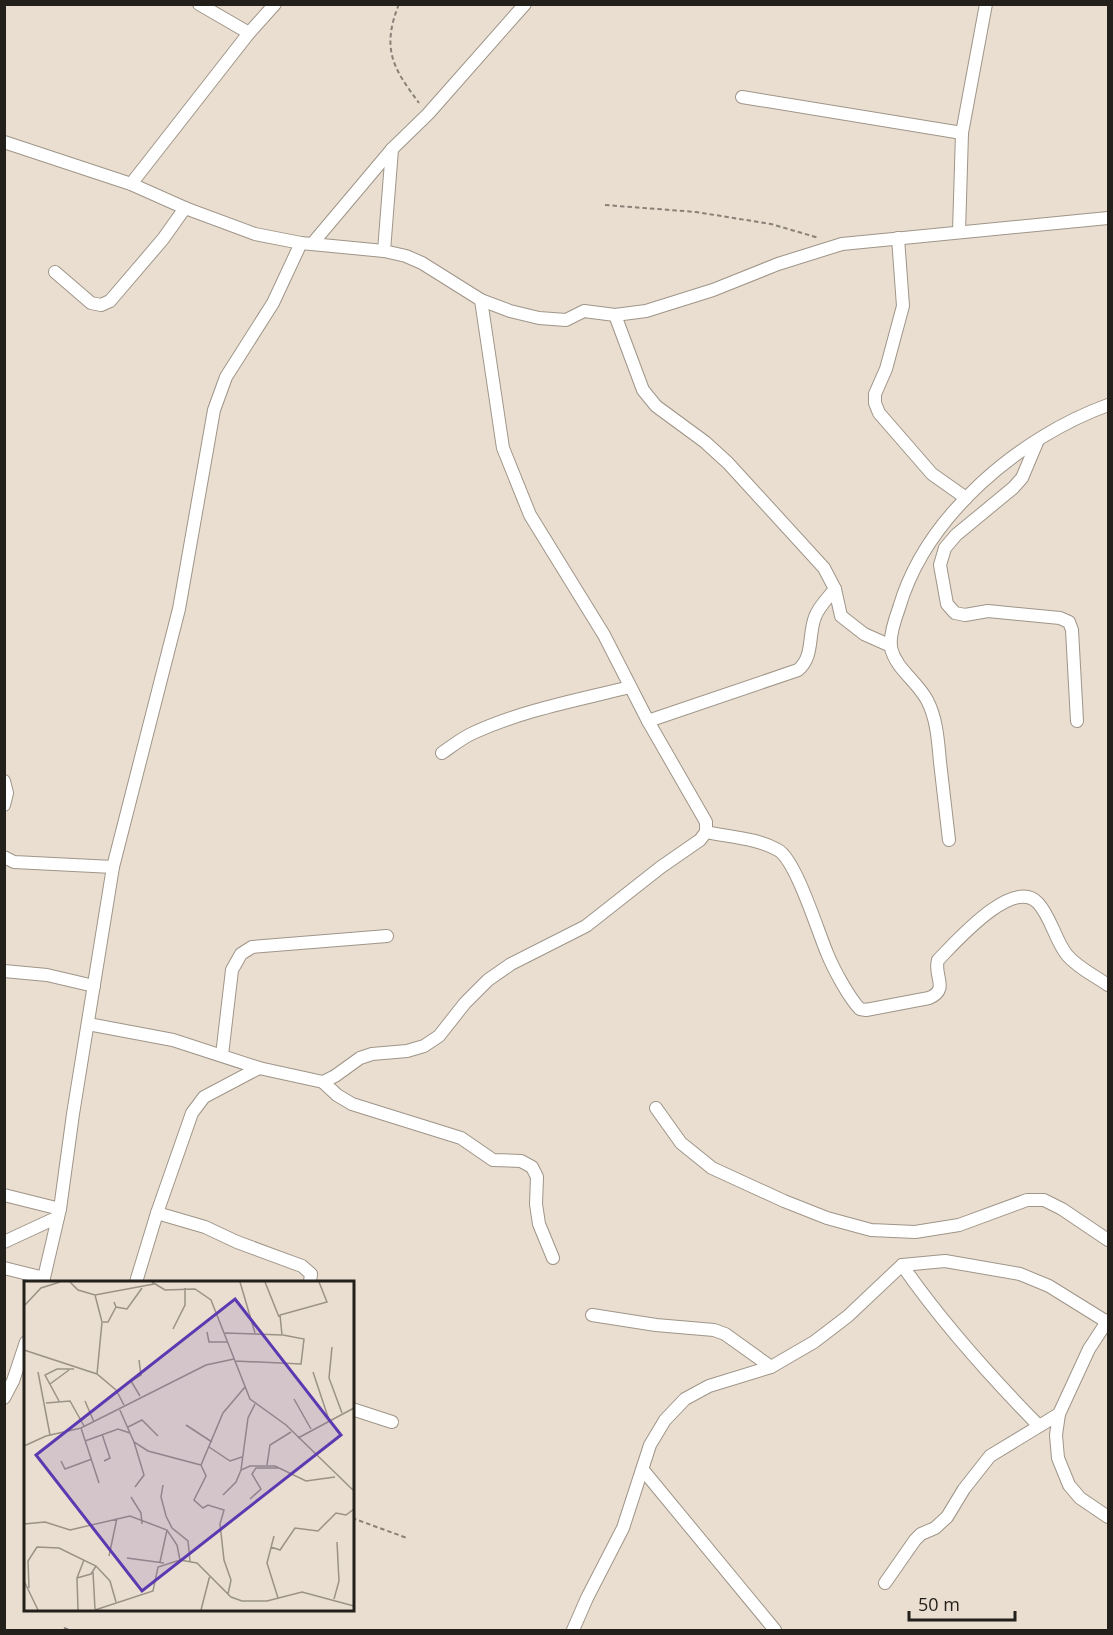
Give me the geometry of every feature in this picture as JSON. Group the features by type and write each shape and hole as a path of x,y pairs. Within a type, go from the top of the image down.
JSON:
{"street":[{"path":"199,4 249,33"},
{"path":"131,184 249,33 275,4"},
{"path":"4,1268 43,1280 59,1213 113,867 178,609 214,410 226,377 273,303 306,244 392,149 428,114 525,4"},
{"path":"959,232 962,133 985,5"},
{"path":"742,97 962,133"},
{"path":"4,142 43,153 131,184 185,208 255,234 306,244 384,251 422,262 481,300 510,311 539,318 566,320 584,311 615,315 646,311 713,290 778,264 842,244 1108,218"},
{"path":"384,251 392,149"},
{"path":"55,272 92,303 100,305 110,302 164,239 185,208"},
{"path":"898,238 903,306 886,369 875,394 875,403 879,413 932,474 966,498"},
{"path":"323,1082 335,1077 360,1058 424,1046 439,1036 465,1003 488,980 511,964 586,926 661,867 700,840 706,832 706,822 648,722 604,635 530,515 503,448 481,300"},
{"path":"615,315 643,390 657,406 705,442 728,463 825,568 835,589 841,616 864,634 891,646"},
{"path":"949,840 936,722 927,700 896,662 891,646 894,622 904,588 929,545 966,498 1009,459 1038,440 1108,405"},
{"path":"1038,440 1022,478 956,535 945,548 940,565 947,604 954,613 965,615 988,611 1060,618 1069,622 1072,630 1077,721"},
{"path":"648,722 798,670 808,658 815,616 835,589"},
{"path":"442,753 494,724 630,687"},
{"path":"4,781 8,793 4,805"},
{"path":"706,832 764,843 781,851 796,876 828,957 853,1002 860,1009 866,1010 936,995 940,988 936,967 938,960 988,912 1015,897 1027,896 1039,904 1067,956 1108,985"},
{"path":"4,857 14,862 113,867"},
{"path":"222,1055 232,970 241,954 252,946 387,936"},
{"path":"4,971 47,975 94,986"},
{"path":"88,1024 173,1040 259,1068 323,1082 337,1095 352,1104 461,1138 493,1160 521,1161 532,1167 537,1177 536,1204 539,1224 553,1258"},
{"path":"136,1281 192,1113 204,1097 259,1068"},
{"path":"656,1108 681,1143 712,1168 826,1218 871,1230 915,1232 959,1225 1027,1200 1044,1200 1062,1209 1108,1240"},
{"path":"4,1195 59,1213"},
{"path":"4,1242 59,1213"},
{"path":"157,1213 205,1227 237,1242 302,1266 311,1274 310,1281"},
{"path":"573,1630 622,1528 650,1445 665,1420 685,1399 709,1386 771,1367 814,1342 848,1316 902,1265 945,1262 1020,1274 1049,1287 1108,1321 1089,1349 1059,1414 1056,1435 1058,1458 1069,1485 1080,1498 1108,1517"},
{"path":"902,1265 926,1299 983,1369 1039,1426"},
{"path":"592,1316 714,1330 725,1334 771,1367"},
{"path":"4,1398 13,1382 24,1348"},
{"path":"354,1410 393,1422"},
{"path":"885,1583 915,1540 921,1534 935,1528 947,1517 964,1489 990,1456 1059,1414"},
{"path":"643,1470 775,1630"}],"path":[{"path":"399,4 391,40 392,57 400,79 428,114"},
{"path":"605,205 696,212 760,222 842,244"},
{"path":"354,1519 407,1538"},
{"path":"64,1628 70,1630"}]}
